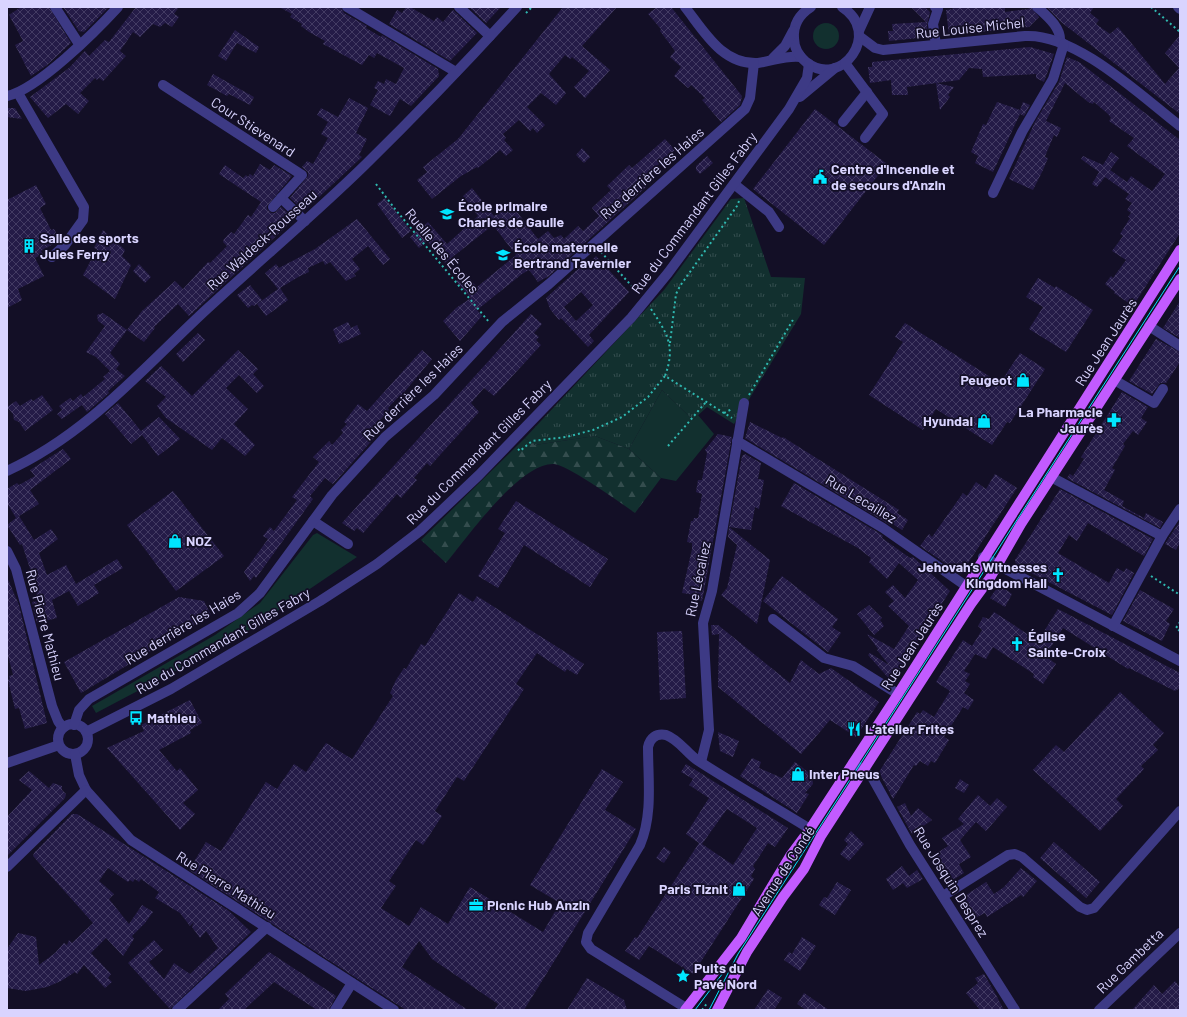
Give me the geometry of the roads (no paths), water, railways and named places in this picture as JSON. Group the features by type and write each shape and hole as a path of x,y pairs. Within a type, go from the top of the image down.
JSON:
{"main road":[{"name":"Rue Jean Jaurès","path":"686,1009 696,994 741,938 790,856 810,829 898,694 983,557 1028,490 1180,250"},
{"name":"Rue Jean Jaurès","path":"998,566 1051,477 1086,423 1116,381 1148,326 1180,279"},
{"name":"Avenue de Condé","path":"718,1009 747,952 783,897 804,869 816,844 971,604 998,566"}],"street":[{"path":"55,7 80,44"},
{"path":"7,96 18,93 50,70 80,44 118,7"},
{"path":"347,7 456,72"},
{"path":"459,7 490,36"},
{"name":"Rue Waldeck-Rousseau","path":"7,471 47,450 90,420 120,393 213,304 332,196 456,72 517,7"},
{"path":"685,7 722,52 733,58 754,63 788,56 801,57"},
{"path":"844,7 853,18 859,34"},
{"path":"865,138 883,114 845,63 854,52 859,34 870,7"},
{"path":"935,7 938,10 933,24 936,45"},
{"path":"993,193 1022,132 1053,78 1062,43 1054,26 1037,7"},
{"path":"770,60 785,46 798,19 808,8"},
{"path":"794,28 794,43 801,57 809,64 820,68 835,68"},
{"name":"Rue Louise Michel","path":"859,34 880,50 1030,36 1062,43 1092,58 1179,124"},
{"name":"Rue derrière les Haies","path":"74,725 79,710 89,699 238,613 252,602 264,589 343,482 385,437 434,395 496,329 745,109 750,98 754,63"},
{"name":"Rue du Commandant Gilles Fabry","path":"789,109 835,68 845,63"},
{"name":"Rue du Commandant Gilles Fabry","path":"86,732 171,689 364,573 420,531 511,443 617,334 645,301 789,109 805,82 809,64"},
{"name":"Cour Stievenard","path":"163,85 302,175 272,207"},
{"path":"843,122 867,92"},
{"path":"18,93 84,207 83,220 65,245 52,257"},
{"path":"734,184 769,212 778,227"},
{"path":"281,198 305,222"},
{"path":"1148,326 1180,346"},
{"path":"1116,381 1154,403 1163,389"},
{"name":"Rue Lécaliez","path":"701,762 709,730 703,623 712,591 744,403"},
{"name":"Rue Lecaillez","path":"737,441 891,533 966,586"},
{"path":"1051,477 1162,536"},
{"path":"1113,626 1162,536 1180,509"},
{"path":"313,521 348,544"},
{"name":"Rue Pierre Mathieu","path":"7,551 16,569 52,706 58,721 63,728"},
{"path":"983,557 1180,661"},
{"path":"773,619 824,658 853,666 898,694"},
{"path":"74,725 81,727 86,732 88,738 86,746 81,752 75,754 65,752 59,745 59,735 63,728 74,725"},
{"path":"686,1009 591,949 586,939 640,845 644,834 649,792 648,747 650,740 657,735 667,736 701,762 810,829"},
{"path":"7,763 59,745"},
{"name":"Rue Pierre Mathieu","path":"75,754 79,775 86,790 125,834 138,845 394,1010"},
{"path":"852,763 864,770"},
{"name":"Rue Josquin Desprez","path":"864,770 875,782 910,845 1012,1009"},
{"path":"7,867 86,790"},
{"path":"943,896 1008,855 1015,854 1022,856 1080,907 1091,910 1180,811"},
{"path":"177,1010 267,927"},
{"name":"Rue Gambetta","path":"1099,1010 1180,933"},
{"path":"335,1010 352,983"}],"tram line":[{"path":"709,1010 738,954 1180,266"},
{"path":"695,1010 726,969"}],"place":[{"name":"Centre d'incendie et de secours d'Anzin","path":"820,177"},
{"name":"École primaire Charles de Gaulle","path":"447,214"},
{"name":"Salle des sports Jules Ferry","path":"29,246"},
{"name":"École maternelle Bertrand Tavernier","path":"503,255"},
{"name":"Peugeot","path":"1023,380"},
{"name":"La Pharmacie Jaurès","path":"1114,420"},
{"name":"Hyundai","path":"984,421"},
{"name":"NOZ","path":"175,541"},
{"name":"Jehovah’s Witnesses Kingdom Hall","path":"1058,575"},
{"name":"Église Sainte-Croix","path":"1017,644"},
{"name":"Mathieu","path":"136,718"},
{"name":"L’atelier Frites","path":"854,729"},
{"name":"Inter Pneus","path":"798,774"},
{"name":"Paris Tiznit","path":"739,889"},
{"name":"Picnic Hub Anzin","path":"476,905"},
{"name":"Puits du Pavé Nord","path":"683,976"}]}
